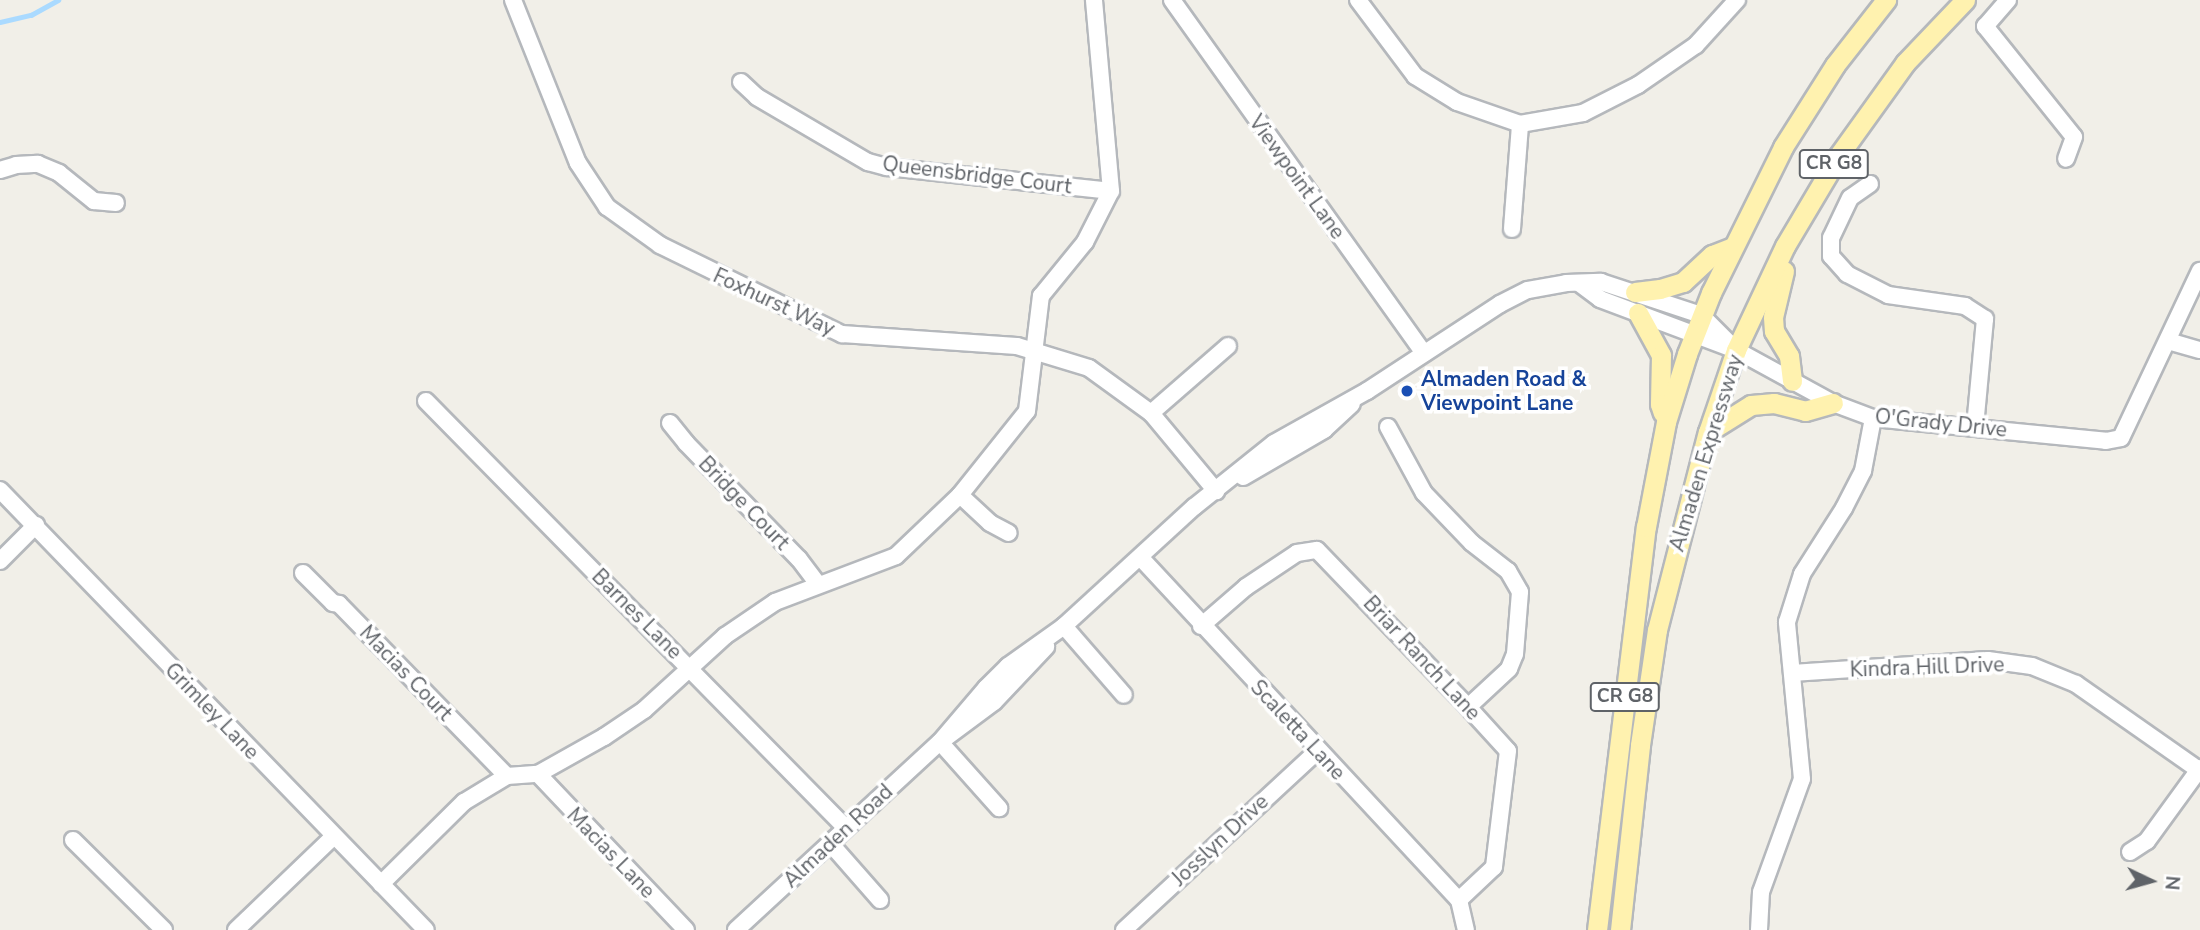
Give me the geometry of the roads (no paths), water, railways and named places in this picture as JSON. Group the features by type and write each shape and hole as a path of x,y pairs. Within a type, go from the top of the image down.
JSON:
{"main road":[{"name":"Almaden Expressway","path":"1597,930 1646,527 1666,422 1698,324 1733,247 1803,113 1835,65 1886,0"},
{"name":"Almaden Expressway","path":"1620,930 1640,745 1657,630 1708,432 1736,349 1785,246 1839,155 1905,63 1965,0"},
{"path":"1785,246 1784,276 1773,317 1774,331 1788,356 1792,381"},
{"path":"1635,292 1660,289 1683,282 1712,255 1733,247"},
{"path":"1638,313 1661,355 1660,404 1666,422"},
{"path":"1708,432 1751,405 1774,403 1805,411 1833,403"}],"street":[{"name":"Foxhurst Way","path":"513,0 578,163 607,207 660,245 842,334 1017,346 1089,368 1151,412 1216,491"},
{"path":"381,884 464,802 508,776 538,774 644,710 725,636 775,602 896,556 960,495 1027,411 1041,296 1085,242 1111,191 1094,0"},
{"name":"Viewpoint Lane","path":"1172,0 1424,353"},
{"path":"1358,0 1415,76 1457,102 1520,124 1583,113 1639,85 1696,45 1737,0"},
{"path":"2008,0 1984,26 2074,137 2066,159"},
{"name":"Queensbridge Court","path":"741,82 757,97 868,162 887,167 1111,191"},
{"path":"1511,229 1520,124"},
{"path":"0,170 16,165 38,164 59,173 94,201 116,203"},
{"path":"1870,184 1850,198 1831,238 1831,256 1847,274 1877,291 1912,301 1965,306 1985,319 1975,426"},
{"path":"2200,271 2168,341 2200,350"},
{"name":"Almaden Road","path":"737,930 940,742 1018,680 1064,626 1216,491 1275,443 1367,391 1500,304 1528,290 1548,285 1601,282 1635,292 1698,324 1736,349"},
{"name":"Almaden Road","path":"1579,283 1600,299 1638,313 1698,324"},
{"name":"O'Grady Drive","path":"1736,349 1833,403 1873,418 2106,440 2121,438 2168,341"},
{"path":"1151,412 1228,346"},
{"name":"Barnes Lane","path":"426,401 846,828"},
{"path":"1759,930 1761,892 1802,779 1787,622 1802,574 1855,488 1865,460 1873,418"},
{"name":"Bridge Court","path":"670,423 686,443 799,559 818,584"},
{"path":"1388,427 1424,493 1472,543 1508,571 1520,592 1517,641 1509,670 1468,707"},
{"name":"Grimley Lane","path":"0,490 333,837 426,930"},
{"path":"960,495 990,523 1009,533"},
{"path":"0,561 36,525"},
{"name":"Briar Ranch Lane","path":"1201,626 1246,587 1297,553 1317,550 1468,707 1508,751 1494,867 1459,900"},
{"name":"Scaletta Lane","path":"1140,557 1317,751 1459,900"},
{"name":"Macias Court","path":"303,573 333,603 339,604 508,776"},
{"path":"1064,626 1124,695"},
{"name":"Kindra Hill Drive","path":"1792,673 1988,660 2032,666 2076,684 2199,769"},
{"path":"940,742 999,808"},
{"name":"Josslyn Drive","path":"1124,930 1317,751"},
{"path":"2130,852 2147,841 2199,769"},
{"name":"Macias Lane","path":"538,774 686,930"},
{"path":"236,930 333,837"},
{"path":"73,840 163,930"},
{"path":"830,844 880,900"},
{"path":"1459,900 1466,930"}],"waterway":[{"path":"0,22 31,15 58,0"}],"place":[{"name":"Almaden Road & Viewpoint Lane","path":"1407,391"}]}
